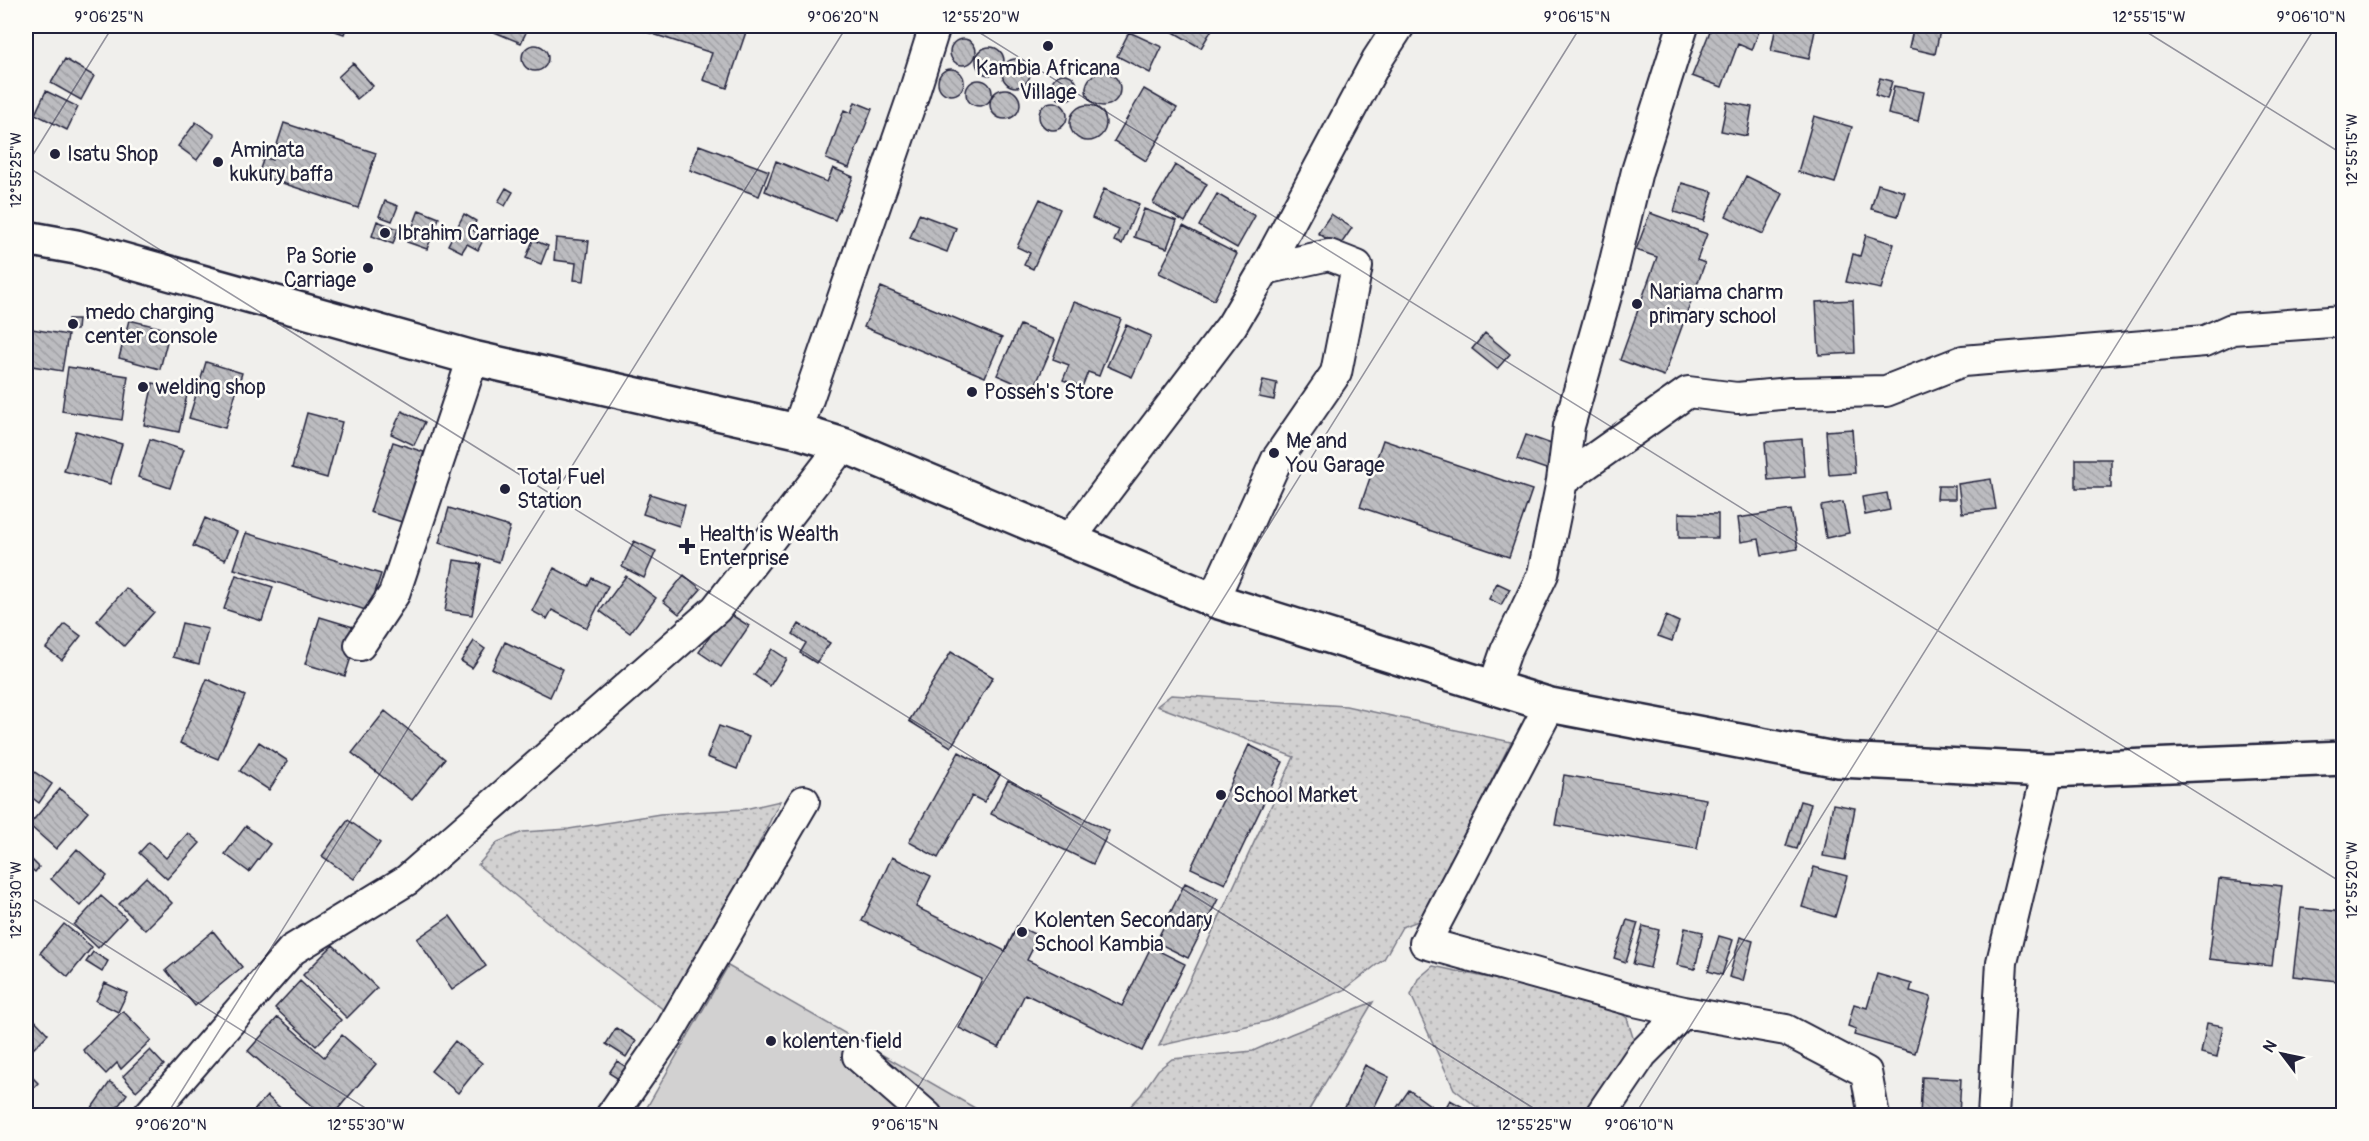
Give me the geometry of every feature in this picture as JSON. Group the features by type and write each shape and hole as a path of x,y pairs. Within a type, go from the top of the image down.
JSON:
{"highway":[{"path":"26,238 76,247 473,358 796,431 843,445 1213,600 1550,705 1839,760 2048,770 2343,758"}],"street":[{"path":"796,431 912,99 935,26"},
{"path":"1069,540 1232,325 1265,269 1377,60 1399,26"},
{"path":"1494,686 1506,651 1543,574 1562,481 1569,426 1611,278 1637,171 1683,26"},
{"path":"1213,600 1278,459 1336,373 1357,266 1329,255 1265,269"},
{"path":"1562,481 1688,392 1737,398 1791,393 1886,392 1963,361 2205,341 2232,329 2343,321"},
{"path":"360,645 394,594 473,358"},
{"path":"148,1116 292,950 407,880 716,609 843,445"},
{"path":"1550,705 1425,943 1635,1001 1786,1030 1866,1072 1874,1116"},
{"path":"1993,1116 2002,962 2048,770"},
{"path":"611,1116 668,1034 804,801"},
{"path":"1600,1116 1642,1054 1684,1012"},
{"path":"858,1056 927,1116"}],"shaded area":[{"path":"1171,695 1346,706 1511,742 1421,920 1402,927 1384,959 1344,990 1268,1021 1159,1046 1294,757 1157,706"},
{"path":"780,801 713,937 664,1010 556,929 478,865 498,842 523,832 569,829 660,814 745,809"},
{"name":"kolenten field","path":"728,966 987,1115 642,1116"},
{"path":"1433,966 1609,1004 1627,1018 1634,1041 1586,1115 1487,1115 1454,1089 1411,995 1418,979"},
{"path":"1373,1002 1306,1115 1122,1115 1141,1095 1158,1070 1172,1059 1253,1051"}],"building":[{"path":"321,26 347,26 344,34"},
{"path":"480,26 529,26 521,43"},
{"path":"628,26 748,26 727,88 703,80 712,53"},
{"path":"1163,26 1214,26 1201,48"},
{"path":"1712,26 1761,26 1752,50 1738,44 1722,87 1692,76"},
{"path":"1776,26 1816,26 1809,59 1771,51"},
{"path":"1914,26 1941,26 1935,54 1909,48"},
{"path":"1129,32 1162,47 1150,73 1117,56"},
{"path":"963,39 972,43 976,52 972,61 963,65 954,61 950,52 954,43"},
{"path":"535,45 544,49 548,58 544,67 535,71 526,67 522,58 526,49"},
{"path":"990,47 1000,51 1004,61 1000,71 990,75 980,71 976,61 980,51"},
{"path":"65,59 94,76 81,100 51,83"},
{"path":"1016,59 1026,63 1030,73 1026,83 1016,87 1006,83 1002,73 1006,63"},
{"path":"353,63 373,86 357,99 338,77"},
{"path":"951,69 960,73 964,82 960,91 951,95 942,91 938,82 942,73"},
{"path":"1103,72 1115,77 1120,89 1115,101 1103,106 1091,101 1086,89 1091,77"},
{"path":"1064,74 1073,78 1077,87 1073,96 1064,100 1055,96 1051,87 1055,78"},
{"path":"1880,78 1892,81 1887,99 1875,95"},
{"path":"979,80 988,84 992,93 988,102 979,106 970,102 966,93 970,84"},
{"path":"1894,86 1924,92 1918,121 1888,114"},
{"path":"1005,89 1015,94 1020,104 1015,114 1005,119 995,114 990,104 995,94"},
{"path":"1144,89 1177,108 1146,161 1114,141"},
{"path":"46,91 78,107 67,130 35,114"},
{"path":"855,102 872,109 849,168 826,159 844,110 851,113"},
{"path":"1053,102 1063,106 1067,116 1063,126 1053,130 1043,126 1039,116 1043,106"},
{"path":"1727,102 1752,107 1747,136 1721,131"},
{"path":"1088,105 1101,110 1106,123 1101,136 1088,141 1075,136 1070,123 1075,110"},
{"path":"1814,116 1852,127 1835,183 1798,172"},
{"path":"196,122 215,135 197,160 178,146"},
{"path":"284,123 376,153 358,208 258,175 264,157 272,160"},
{"path":"699,145 769,171 759,196 690,170"},
{"path":"776,161 827,182 833,168 853,177 835,220 765,191"},
{"path":"1175,165 1207,184 1185,222 1153,203"},
{"path":"1746,176 1783,194 1763,234 1726,216"},
{"path":"1682,183 1713,192 1704,221 1674,212"},
{"path":"1878,184 1905,192 1898,216 1871,209"},
{"path":"506,188 513,192 505,206 498,202"},
{"path":"1104,189 1139,204 1122,244 1114,241 1119,230 1092,218"},
{"path":"1217,194 1255,216 1237,248 1199,226"},
{"path":"1040,199 1060,209 1033,269 1024,265 1030,253 1017,247"},
{"path":"385,201 398,206 392,221 379,216"},
{"path":"1144,209 1177,221 1167,248 1134,237"},
{"path":"419,210 439,218 427,249 407,242"},
{"path":"1650,213 1707,234 1697,260 1705,263 1664,376 1620,360 1657,257 1636,250"},
{"path":"464,214 476,221 472,230 485,236 478,250 467,244 462,252 448,245"},
{"path":"919,214 956,228 947,252 910,238"},
{"path":"1331,214 1352,228 1339,247 1318,233"},
{"name":"Ibrahim Carriage","path":"377,221 398,229 393,244 372,236"},
{"path":"1183,226 1237,254 1214,300 1159,273"},
{"path":"1866,235 1894,244 1881,289 1846,282 1853,254 1860,256"},
{"path":"556,238 589,241 584,281 574,280 576,263 554,260"},
{"path":"533,240 548,246 541,264 526,258"},
{"path":"881,287 1002,338 985,377 864,327"},
{"path":"1853,300 1855,353 1819,355 1816,302"},
{"path":"1074,302 1121,319 1099,376 1088,372 1082,387 1063,380 1069,365 1053,359"},
{"name":"medo charging center console","path":"68,319 78,319 77,330 68,330"},
{"path":"129,320 170,330 160,369 119,358"},
{"path":"1020,325 1055,340 1033,391 997,375"},
{"path":"1126,325 1151,336 1132,377 1107,366"},
{"path":"26,328 68,335 62,371 26,365"},
{"path":"1485,333 1510,354 1497,369 1472,349"},
{"path":"206,362 242,373 225,428 189,418"},
{"path":"68,367 128,376 122,420 62,411"},
{"path":"1263,380 1277,383 1274,400 1259,397"},
{"path":"153,383 188,390 179,432 144,425"},
{"path":"402,411 425,422 414,445 391,434"},
{"path":"307,413 342,422 327,478 292,468"},
{"path":"1852,429 1855,473 1829,475 1826,431"},
{"path":"76,431 122,444 110,484 64,471"},
{"path":"1526,435 1557,446 1549,470 1517,459"},
{"path":"150,439 183,450 170,488 138,477"},
{"path":"1802,439 1805,477 1768,480 1765,442"},
{"path":"1383,440 1532,490 1509,557 1360,507"},
{"path":"393,442 424,452 402,522 370,512"},
{"path":"2076,459 2111,459 2111,488 2076,488"},
{"path":"1991,479 1996,509 1962,513 1958,484"},
{"path":"1938,486 1955,486 1955,499 1937,499"},
{"path":"1887,493 1890,510 1865,515 1862,497"},
{"path":"650,494 685,505 679,526 643,514"},
{"path":"1843,502 1849,533 1826,538 1821,506"},
{"path":"449,508 510,527 499,562 439,543"},
{"path":"1791,510 1798,549 1762,555 1759,539 1741,542 1738,518"},
{"path":"1679,513 1718,514 1718,538 1679,538"},
{"path":"205,518 237,532 225,560 193,546"},
{"path":"246,533 381,574 369,611 234,569"},
{"path":"634,541 656,551 644,578 622,567"},
{"path":"454,560 481,564 472,615 445,611"},
{"path":"554,568 588,586 592,578 608,586 587,628 552,610 547,619 532,611"},
{"path":"236,575 273,587 262,621 224,609"},
{"path":"684,575 701,589 679,614 663,601"},
{"path":"626,576 656,598 630,633 600,611"},
{"path":"1497,583 1510,589 1501,605 1489,599"},
{"path":"126,588 154,612 124,646 97,621"},
{"path":"727,612 749,626 721,667 699,652"},
{"path":"1666,616 1679,622 1672,641 1658,636"},
{"path":"320,617 360,629 345,676 305,664"},
{"path":"182,623 208,629 199,664 173,657"},
{"path":"65,624 81,636 62,660 46,648"},
{"path":"799,624 830,643 816,663 800,653 806,643 793,634"},
{"path":"474,641 485,649 472,668 461,661"},
{"path":"505,642 563,669 550,697 492,669"},
{"path":"772,649 787,659 770,686 754,675"},
{"path":"951,652 993,677 951,747 909,721"},
{"path":"207,679 245,696 218,759 180,743"},
{"path":"385,711 445,759 412,800 352,753"},
{"path":"719,726 749,737 737,769 707,757"},
{"path":"259,742 288,761 269,790 240,771"},
{"path":"1249,745 1283,762 1225,884 1191,868"},
{"path":"959,752 1000,775 984,802 972,796 938,858 909,842"},
{"path":"26,766 52,784 39,803 26,793"},
{"path":"1564,775 1706,799 1697,849 1555,825"},
{"path":"1008,780 1109,831 1093,864 991,814"},
{"path":"60,789 88,812 56,849 29,825"},
{"path":"1800,801 1811,804 1797,849 1786,846"},
{"path":"1833,804 1855,808 1845,860 1823,856"},
{"path":"348,820 380,843 354,879 322,856"},
{"path":"246,826 270,844 249,872 225,854"},
{"path":"188,833 200,843 167,879 139,853 149,842 166,858"},
{"path":"77,849 107,876 80,906 51,879"},
{"path":"892,857 931,876 916,907 1005,951 1017,926 1039,936 1027,960 1122,1006 1151,947 1185,964 1142,1051 1025,994 999,1048 959,1028 982,979 862,921"},
{"path":"32,860 39,867 35,872 28,866"},
{"path":"1814,867 1847,876 1835,917 1802,907"},
{"path":"146,877 172,903 145,930 119,904"},
{"path":"2219,879 2282,886 2272,966 2209,959"},
{"path":"1185,883 1218,899 1188,958 1156,942"},
{"path":"101,896 126,918 98,948 74,925"},
{"path":"2301,908 2344,912 2337,981 2293,976"},
{"path":"450,916 486,966 452,990 417,939"},
{"path":"1627,920 1638,923 1626,962 1614,958"},
{"path":"64,924 92,947 68,977 40,953"},
{"path":"1643,926 1659,930 1650,968 1633,964"},
{"path":"1685,928 1703,932 1695,969 1677,965"},
{"path":"213,931 242,967 195,1006 166,970"},
{"path":"1719,936 1733,940 1722,975 1708,971"},
{"path":"1740,937 1753,941 1743,981 1729,977"},
{"path":"333,945 377,988 347,1018 303,975"},
{"path":"93,952 108,961 102,972 86,962"},
{"path":"1877,974 1912,984 1910,991 1931,997 1915,1053 1854,1035 1856,1029 1848,1026 1854,1004 1867,1008"},
{"path":"300,981 341,1020 316,1046 275,1008"},
{"path":"105,983 127,993 118,1012 96,1001"},
{"path":"123,1011 151,1040 121,1069 117,1063 106,1074 83,1050"},
{"path":"28,1013 48,1034 26,1056 26,1016"},
{"path":"278,1017 324,1057 342,1035 376,1064 332,1116 323,1116 248,1051"},
{"path":"2207,1023 2223,1026 2217,1057 2201,1053"},
{"path":"616,1028 636,1041 626,1057 606,1044"},
{"path":"455,1041 482,1063 458,1093 431,1071"},
{"path":"150,1050 164,1065 136,1091 123,1076"},
{"path":"617,1061 628,1068 620,1080 609,1073"},
{"path":"1365,1065 1389,1077 1370,1116 1341,1116"},
{"path":"26,1071 38,1083 26,1096"},
{"path":"1922,1077 1961,1079 1959,1116 1920,1116"},
{"path":"110,1082 127,1094 111,1116 86,1116"},
{"path":"1409,1090 1434,1108 1429,1116 1391,1116"},
{"path":"267,1096 289,1116 249,1116"},
{"path":"1450,1100 1478,1115 1441,1116"},
{"path":"2240,1110 2255,1112 2255,1116 2239,1116"}],"place":[{"name":"Kambia Africana Village","path":"1048,46"},
{"name":"Isatu Shop","path":"55,154"},
{"name":"Aminata kukury baffa","path":"218,162"},
{"name":"Ibrahim Carriage","path":"385,233"},
{"name":"Pa Sorie Carriage","path":"368,268"},
{"name":"Nariama charm primary school","path":"1637,304"},
{"name":"medo charging center console","path":"73,324"},
{"name":"welding shop","path":"143,387"},
{"name":"Posseh's Store","path":"972,392"},
{"name":"Me and You Garage","path":"1274,453"},
{"name":"Total Fuel Station","path":"505,489"},
{"name":"Health is Wealth Enterprise","path":"687,546"},
{"name":"School Market","path":"1221,795"},
{"name":"Kolenten Secondary School Kambia","path":"1022,932"},
{"name":"kolenten field","path":"771,1041"}]}
